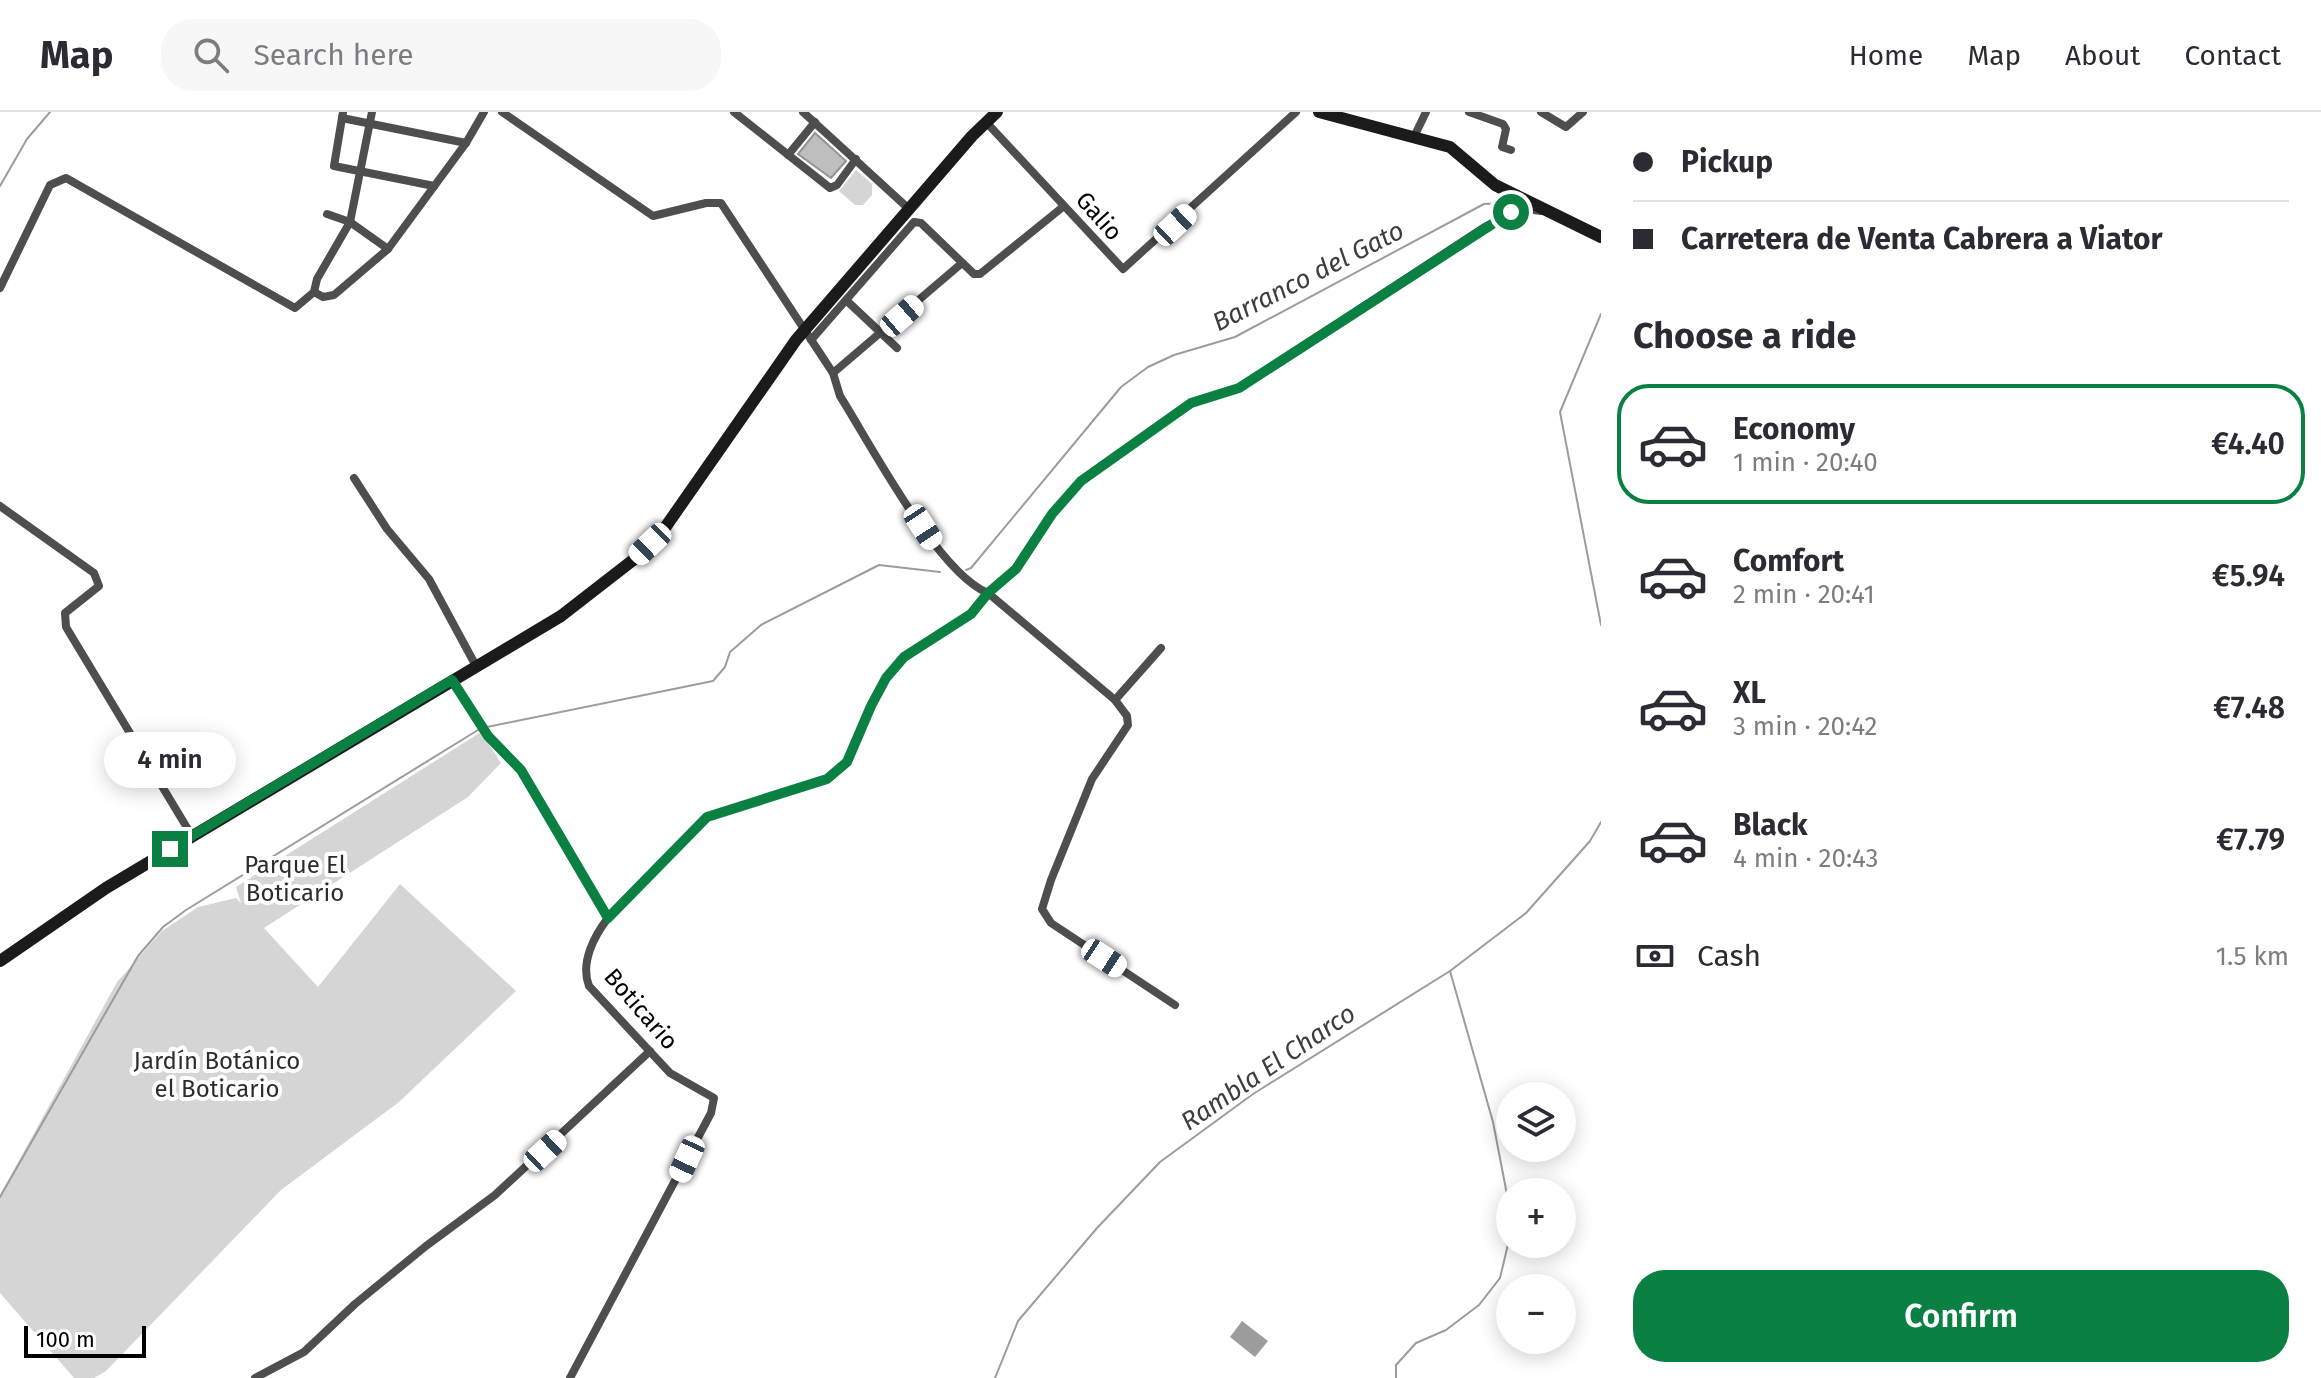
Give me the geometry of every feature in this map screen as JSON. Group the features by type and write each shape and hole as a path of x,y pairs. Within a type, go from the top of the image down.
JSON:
{"street":[{"path":"0,288 50,185 59,178 66,178 295,308 314,292 317,279 350,222 372,112"},
{"path":"314,292 323,297 334,295 388,249 466,143 484,112"},
{"path":"502,112 653,216 706,203 721,203 833,373 840,396 943,558 974,588 988,593 1115,700 1127,716 1128,725 1092,779 1042,909 1051,923 1175,1005"},
{"path":"734,112 830,188 837,185 856,159"},
{"path":"803,112 909,209"},
{"path":"0,961 106,888 561,616 637,557 662,532 807,335 909,209 997,112"},
{"name":"Galio","path":"986,122 1123,269 1296,112"},
{"path":"1319,112 1450,147 1495,185 1601,237"},
{"path":"1414,137 1426,112"},
{"path":"1469,112 1503,124 1506,129 1502,147 1511,150"},
{"path":"1533,112 1544,114 1566,127 1583,112"},
{"path":"434,186 334,166 343,115 466,143"},
{"path":"788,155 815,122"},
{"path":"807,335 846,300 914,222 921,223 974,274 980,274 1064,206"},
{"path":"452,680 488,736 521,770 608,918 707,817 827,779 847,762 886,678 904,657 971,614 988,593 1016,569 1052,514 1081,481 1191,403 1239,388 1511,212 1519,208 1550,212"},
{"path":"327,214 350,222 388,249"},
{"path":"833,373 962,263"},
{"path":"846,300 897,348"},
{"path":"354,478 387,529 429,579 476,666"},
{"path":"0,506 94,573 99,586 65,613 66,627 192,836"},
{"path":"1115,700 1161,648"},
{"name":"Boticario","path":"570,1378 665,1205 714,1104 714,1098 682,1082 650,1051 586,980 591,945 608,918"},
{"path":"255,1378 304,1352 355,1304 495,1195 650,1051"}],"green space":[{"path":"856,170 872,184 872,195 863,205 855,205 839,191"},
{"name":"Jardín Botánico el Boticario","path":"481,732 501,763 468,797 264,928 318,987 400,884 516,991 399,1102 281,1190 106,1371 94,1378 74,1378 0,1293 0,1195 117,982 162,931 198,907 236,898 241,903 236,887"}],"shaded area":[{"path":"1242,1321 1268,1341 1255,1357 1230,1337"}],"building":[{"path":"815,133 846,161 831,178 798,154"}],"waterway":[{"path":"0,186 27,139 50,112"},
{"name":"Barranco del Gato","path":"966,570 971,568 1121,387 1148,367 1174,355 1235,337 1484,204 1514,206"},
{"name":"Rambla El Charco","path":"1601,314 1560,412 1601,625"},
{"name":"Barranco del Gato","path":"487,727 713,681 725,667 730,652 761,625 879,565 940,572"},
{"name":"Barranco del Gato","path":"0,1197 138,956 163,927 478,730"},
{"name":"Rambla El Charco","path":"995,1378 1018,1321 1097,1228 1160,1162 1253,1094 1450,971 1526,913 1590,841 1601,822"},
{"path":"1450,971 1493,1122 1504,1178"},
{"path":"1396,1378 1396,1365 1416,1343 1446,1330 1479,1305 1500,1278 1505,1258"}],"route":[{"path":"170,849 452,680 496,747 521,770 608,918 707,817 827,779 847,762 886,678 904,657 971,614 988,593 1016,569 1052,514 1081,481 1191,403 1239,388 1511,212"}],"park label":[{"name":"Parque El Boticario","path":"295,879"}]}
